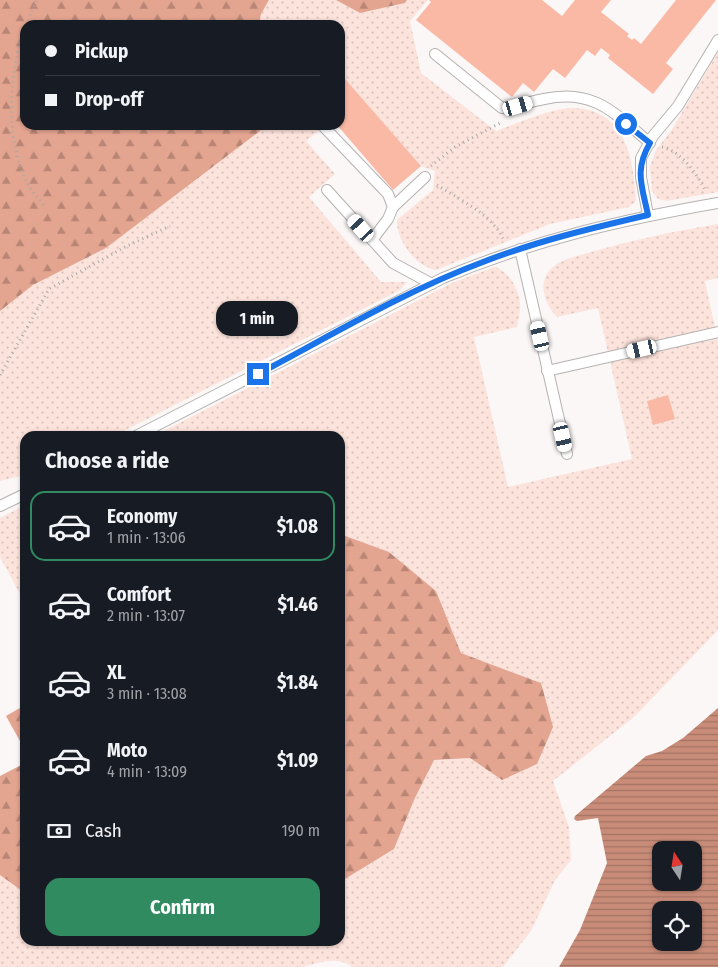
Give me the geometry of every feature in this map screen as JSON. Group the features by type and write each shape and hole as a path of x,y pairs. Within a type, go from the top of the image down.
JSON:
{"lane":[{"path":"648,215 641,158 678,106 718,40"},
{"path":"435,54 502,108 518,106 544,98 575,96 593,100 650,143"},
{"path":"328,130 388,194 393,207"},
{"path":"372,240 388,219 393,207 425,177"},
{"path":"327,190 393,263 432,284"},
{"path":"146,431 432,284 508,253 575,232 648,215 713,204"},
{"path":"520,249 567,454"},
{"path":"547,371 718,332"},
{"path":"0,506 20,496"}],"path":[{"path":"29,20 37,0"},
{"path":"20,50 13,78 11,117 18,153 28,185 46,207"},
{"path":"508,253 501,234 484,217 425,177 431,166 455,147 507,119 518,106"},
{"path":"650,143 667,148 685,161 696,174 713,204"},
{"path":"0,375 49,289 125,247 170,226"}],"shaded area":[{"path":"269,0 336,0 360,13 405,3 407,0 428,0 410,21 421,73 496,131 552,111 563,109 584,109 599,114 619,132 626,144 633,172 636,201 629,207 550,224 436,270 428,268 414,258 403,244 397,220 433,190 435,171 421,166 345,79 345,20 260,20"},
{"path":"718,52 718,192 666,201 658,199 652,191 650,166 656,150 671,131"},
{"path":"320,130 306,141 335,174 309,197 381,282 407,282 400,290 124,431 20,431 20,476 0,481 0,311 33,285 106,248 260,131"},
{"path":"718,224 718,278 705,281 718,342 718,630 634,717 553,781 569,827 571,860 555,880 531,931 503,967 352,967 335,961 304,967 0,967 0,875 20,889 20,946 345,946 345,879 394,849 414,800 434,760 470,758 502,780 541,683 461,653 436,591 389,552 345,536 345,431 164,431 452,283 494,267 505,272 516,289 520,301 517,327 474,337 508,487 632,459 598,308 557,317 546,300 544,293 545,279 553,267 561,261 670,233"},
{"path":"20,508 20,594 0,557 0,518"},
{"path":"718,708 718,967 559,967 580,930 607,863 598,818 577,821 574,819 575,816 646,756 662,751 683,738"}],"green space":[{"path":"0,0 269,0 260,20 20,20 20,130 260,130 106,248 33,285 0,311"},
{"path":"336,0 407,0 405,3 360,13"},
{"path":"345,536 389,552 436,591 461,653 541,683 553,727 537,764 502,780 470,758 434,760 414,800 394,849 345,879"},
{"path":"20,708 20,741 6,716"},
{"path":"20,766 20,889 0,875 0,776"}],"building":[{"path":"429,0 542,0 562,16 575,0 611,0 601,12 629,34 627,36 632,40 634,38 641,44 676,0 716,0 666,63 673,69 653,94 608,58 610,55 601,48 595,56 587,50 565,78 553,69 534,92 523,83 512,97 416,20 431,2"},
{"path":"345,79 421,166 393,190 341,130 345,130"},
{"path":"668,395 675,419 653,425 647,401"}],"route":[{"path":"258,374 443,278 484,261 575,232 648,215 641,177 641,158 650,143 626,124"}]}
